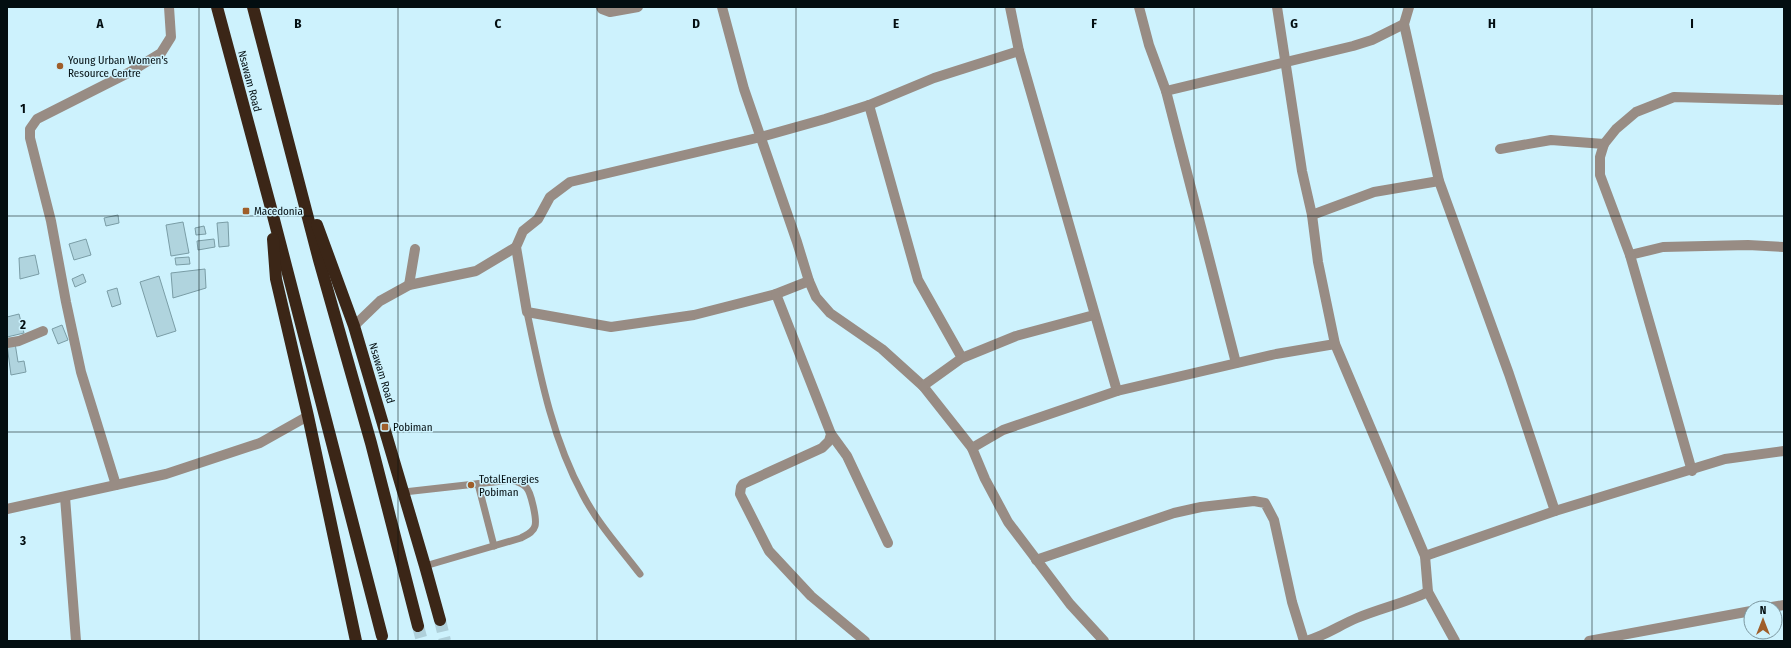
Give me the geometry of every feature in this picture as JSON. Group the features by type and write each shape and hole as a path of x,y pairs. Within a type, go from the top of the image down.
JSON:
{"highway":[{"name":"Nsawam Road","path":"217,7 271,208 382,636"},
{"name":"Nsawam Road","path":"253,7 319,260 371,443 418,626"},
{"name":"Nsawam Road","path":"293,161 354,326 404,492 440,620"},
{"name":"Nsawam Road","path":"271,208 276,279 308,416 356,641"}],"street":[{"path":"116,485 81,372 51,221 30,138 30,128 37,119 130,72 161,52 171,37 169,7"},
{"path":"601,7 602,9 610,12 638,7"},
{"path":"722,7 744,89 809,281 816,297 830,313 882,349 923,386 972,448 1008,522 1070,604 1104,641"},
{"path":"1010,7 1019,52 1117,391"},
{"path":"1139,7 1149,45 1166,91 1236,363"},
{"path":"1277,7 1284,62 1302,171 1312,215 1318,262 1335,344 1425,556 1428,592 1455,641"},
{"path":"1409,7 1404,24 1439,181 1509,374 1555,511"},
{"path":"1166,91 1372,40 1404,24"},
{"path":"809,281 776,294 694,315 611,327 527,312 516,247 523,231 538,219 550,197 570,182 761,137 825,120 869,105 934,78 1019,52"},
{"path":"1692,471 1630,255 1600,175 1600,157 1604,144 1616,128 1636,112 1674,97 1784,100"},
{"path":"869,105 918,280 962,358"},
{"path":"1500,150 1551,140 1604,144"},
{"path":"1312,215 1374,192 1439,181"},
{"path":"1630,255 1663,247 1748,245 1784,247"},
{"path":"354,326 380,301 409,286 476,271 516,247"},
{"path":"409,286 415,249"},
{"path":"776,294 831,434 847,456 888,543"},
{"path":"923,386 962,358 1016,336 1094,315"},
{"path":"7,343 19,341 43,331"},
{"path":"972,448 1003,430 1117,391 1276,354 1335,344"},
{"path":"7,509 166,474 260,443 308,416"},
{"path":"831,434 829,441 822,448 743,484 740,494 769,551 811,596 865,641"},
{"path":"1425,556 1555,511 1692,471 1725,459 1784,451"},
{"path":"65,497 76,641"},
{"path":"1036,560 1174,513 1201,507 1254,501 1265,504 1274,520 1292,602 1305,641 1319,639 1356,618 1396,605 1428,592"},
{"path":"1589,641 1743,612"}],"lane":[{"path":"527,312 547,406 556,433 579,487 591,510 640,574"},
{"path":"404,492 511,480 525,486 530,492 536,520 535,527 530,534 521,538 425,566"},
{"path":"478,484 494,546"}],"building":[{"path":"118,215 119,223 106,226 104,218"},
{"path":"183,222 189,253 171,256 166,225"},
{"path":"228,222 229,246 219,247 217,223"},
{"path":"204,226 206,234 196,235 195,228"},
{"path":"86,239 91,255 74,260 69,244"},
{"path":"214,239 215,247 198,250 197,241"},
{"path":"35,255 39,274 20,279 19,258"},
{"path":"189,257 190,264 176,265 175,258"},
{"path":"205,269 206,288 173,298 171,273"},
{"path":"83,274 86,282 75,287 72,279"},
{"path":"159,276 176,331 157,337 140,282"},
{"path":"117,288 121,304 112,307 107,291"},
{"path":"19,314 24,333 7,337 7,317"},
{"path":"62,325 68,340 58,344 52,329"},
{"path":"15,343 18,362 24,361 26,372 11,375 7,345"}],"tunnel":[{"path":"440,620 445,641"},
{"path":"418,626 422,641"}],"place":[{"name":"Young Urban Women's Resource Centre","path":"60,66"},
{"name":"Macedonia","path":"246,211"},
{"name":"Pobiman","path":"385,427"},
{"name":"TotalEnergies Pobiman","path":"471,485"}]}
